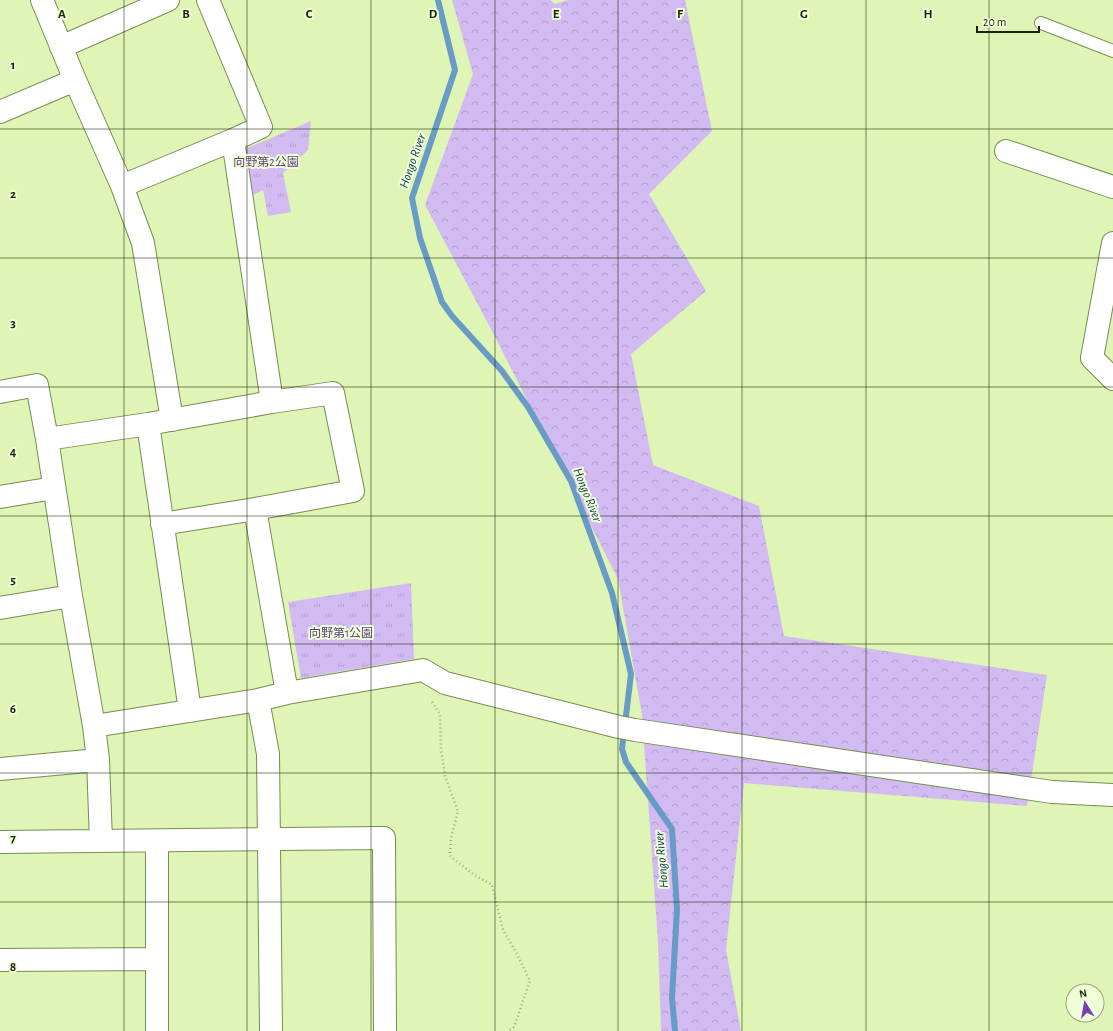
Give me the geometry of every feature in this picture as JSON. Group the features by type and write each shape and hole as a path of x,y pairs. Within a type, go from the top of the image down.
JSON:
{"street":[{"path":"42,0 75,80 122,186 144,243 172,420"},
{"path":"61,47 168,0"},
{"path":"122,186 261,127 208,0"},
{"path":"0,112 75,80"},
{"path":"233,140 272,402"},
{"path":"1006,151 1113,187"},
{"path":"1113,243 1092,358 1113,379"},
{"path":"0,392 37,385 47,439 71,596 94,726 98,760 101,841"},
{"path":"47,439 148,424 272,402 333,393 353,491 162,524"},
{"path":"148,424 190,711"},
{"path":"0,497 54,488"},
{"path":"255,509 287,693"},
{"path":"0,608 71,596"},
{"path":"94,726 258,700 287,693 423,670 445,684 627,729 1052,792 1113,796"},
{"path":"258,700 268,754 271,1031"},
{"path":"0,769 98,760"},
{"path":"0,842 384,838 385,1031"},
{"path":"157,841 157,1031"},
{"path":"0,960 157,959"}],"lane":[{"path":"1041,24 1113,51"}],"path":[{"path":"423,670 425,691 440,714 441,749 445,776 458,811 451,838 450,856 473,874 492,885 502,930 516,952 530,981 514,1027 508,1031"}],"green space":[{"path":"452,0 550,0 555,4 568,0 685,0 712,131 649,194 706,291 631,354 653,465 759,506 784,636 1047,675 1027,806 744,783 726,950 741,1031 661,1031 658,942 642,715 618,579 491,329 425,205 473,74"},
{"name":"向野第2公園","path":"311,121 308,150 283,173 291,212 268,216 263,190 251,196 245,149"},
{"name":"向野第1公園","path":"411,583 414,659 301,678 288,602"}],"waterway":[{"name":"Hongo River","path":"438,0 455,70 412,198 420,238 442,302 452,316 502,371 528,407 571,481 612,593 631,674 622,749 626,762 672,829 677,909 672,998 675,1031"}]}
